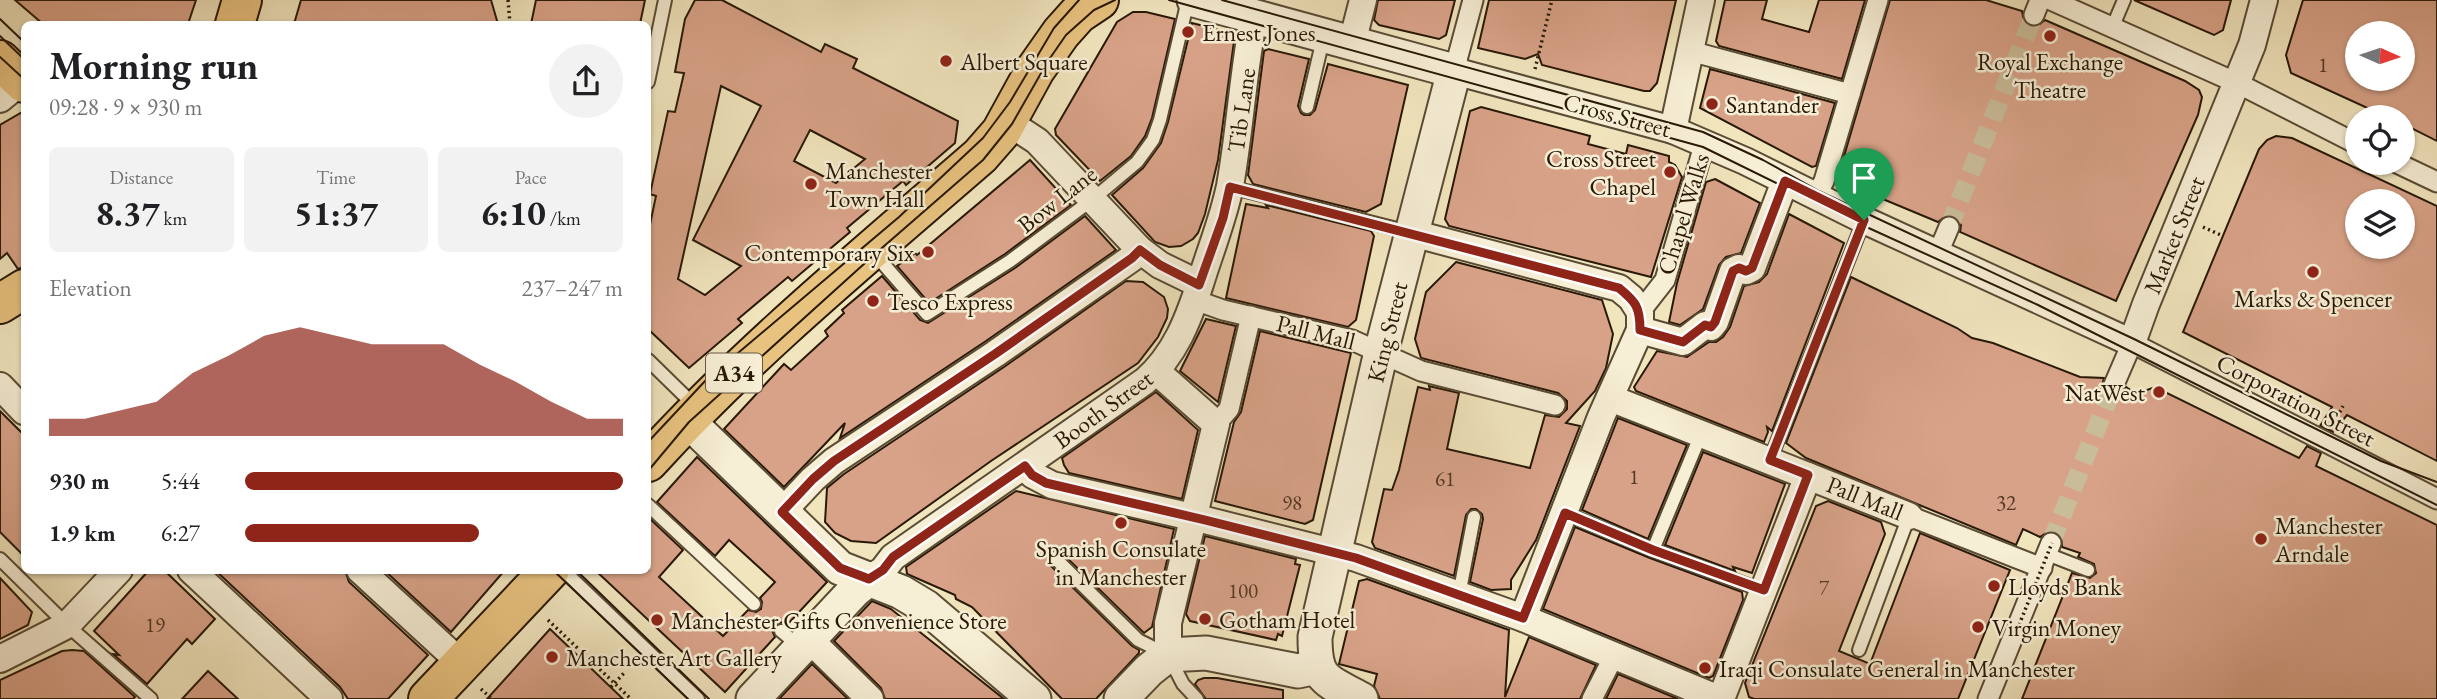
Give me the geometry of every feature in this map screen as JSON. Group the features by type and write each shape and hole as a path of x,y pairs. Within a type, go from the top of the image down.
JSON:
{"main road":[{"path":"235,21 242,0"},
{"name":"A34","path":"651,459 692,414 782,328 980,156 1007,122 1035,70 1061,33 1077,14 1099,0"},
{"path":"0,304 21,291"},
{"path":"428,699 471,676 547,574"}],"street":[{"name":"Cross Street","path":"1194,0 1673,130 1705,142 1864,220 2132,343"},
{"path":"1338,39 1363,0"},
{"path":"1673,130 1701,0"},
{"path":"1816,196 1824,181 1878,0"},
{"path":"2051,0 2237,83 2345,138"},
{"name":"Market Street","path":"2113,387 2252,45 2264,0"},
{"name":"King Street","path":"1317,667 1315,637 1334,552 1381,352 1454,71 1468,1"},
{"name":"Tib Lane","path":"1197,292 1230,187 1254,16"},
{"path":"1690,51 1850,94"},
{"path":"1007,122 1037,141 1140,250 1197,292"},
{"name":"Chapel Walks","path":"1523,618 1640,321 1665,280 1705,142"},
{"path":"2415,172 2437,182"},
{"path":"1412,233 1619,288 1632,298 1640,321 1683,342 1705,325 1711,327 1715,322 1733,271 1752,268 1785,181"},
{"path":"1938,253 1949,227"},
{"path":"782,512 834,461 995,354 1140,250"},
{"name":"Pall Mall","path":"1197,292 1251,316 1352,340 1420,371 1555,405"},
{"name":"Booth Street","path":"753,699 798,640 855,590 883,570 893,557 1156,371 1175,346 1197,292"},
{"path":"1168,655 1168,623 1216,424 1229,409 1251,316"},
{"name":"Corporation Street","path":"2132,343 2437,499"},
{"path":"1156,371 1216,424"},
{"path":"0,386 21,408"},
{"name":"Pall Mall","path":"1610,398 1909,516 2048,552"},
{"path":"692,414 782,512 840,568 901,592 926,607 1034,699"},
{"path":"1025,466 1032,475 1046,483 1334,552 1523,618 1720,699 1808,475"},
{"path":"1988,699 2048,552"},
{"path":"0,659 67,625 115,574"},
{"path":"195,574 260,640 328,699"},
{"path":"364,574 471,676"},
{"path":"798,640 870,699"},
{"path":"1121,699 1168,655 1206,653 1298,671 1317,667 1323,678 1361,699"},
{"path":"1592,699 1614,656"}],"lane":[{"path":"651,68 665,0"},
{"name":"Bow Lane","path":"872,251 927,314 1010,261 1093,199 1137,162 1153,140 1188,0"},
{"path":"2113,26 2123,0"},
{"path":"1307,107 1338,39"},
{"path":"1230,187 1412,233"},
{"path":"1770,460 1864,220"},
{"path":"651,364 692,414"},
{"path":"1653,550 1701,434"},
{"path":"651,508 754,604"},
{"path":"1565,513 1653,550 1764,590"},
{"path":"1859,650 1909,516"},
{"path":"1459,595 1474,517"},
{"path":"2048,552 2088,570"},
{"path":"1055,558 1138,640 1168,655 1183,684 1197,699"},
{"path":"0,559 67,625 150,699"},
{"path":"567,574 698,699"}],"path":[{"path":"508,0 510,21"},
{"path":"1534,71 1552,0"},
{"path":"2198,224 2223,236"},
{"path":"2337,417 2343,406"},
{"path":"2022,618 2048,552"},
{"path":"548,620 612,685 631,699"},
{"path":"612,685 625,672"},
{"path":"471,676 492,699"}],"building":[{"path":"15,0 196,0 189,21 40,21"},
{"path":"301,0 491,0 497,21 295,21"},
{"path":"536,0 645,0 641,21 532,21"},
{"name":"Manchester Town Hall","path":"695,0 722,0 821,52 825,44 857,59 853,68 958,121 955,143 906,185 903,181 847,228 850,232 792,281 788,277 738,319 742,323 689,368 651,332 651,220 656,196 651,194 651,189 668,111 675,112 684,73 675,72 685,19","holes":["721,86 761,106 693,240 741,266 705,295 678,279","810,130 865,159 836,183 794,161"]},
{"path":"1378,0 1455,0 1446,35 1439,39 1379,25 1374,20"},
{"path":"1489,0 1676,0 1657,83 1650,91 1644,91 1542,65 1538,54 1525,59 1478,48"},
{"path":"1725,0 1767,0 1762,19 1809,32 1819,0 1865,0 1842,79 1719,46 1716,41"},
{"path":"1890,0 1986,0 2022,11 2024,22 2029,26 2036,27 2045,20 2185,81 2199,90 2202,97 2198,115 2116,301 1960,232 1961,225 1954,216 1947,215 1938,222 1837,180"},
{"path":"2134,0 2231,0 2223,30 2214,35"},
{"path":"2303,0 2437,0 2437,141 2415,130 2415,105 2361,105 2291,73 2286,55"},
{"path":"1133,12 1146,12 1175,19 1152,118 1145,136 1131,156 1100,181 1056,135 1055,129 1117,22"},
{"path":"1192,23 1235,34 1218,160 1205,214 1193,239 1181,246 1169,247 1155,242 1112,195 1143,168 1161,143"},
{"path":"1268,49 1309,59 1298,106 1304,115 1310,115 1315,110 1328,64 1408,85 1381,204 1366,212 1253,184 1248,175 1264,51"},
{"path":"1710,69 1835,103 1816,166 1812,167 1700,108"},
{"path":"1481,107 1590,136 1588,144 1626,154 1628,145 1669,156 1669,162 1675,165 1682,177 1651,277 1449,226 1445,219 1470,111"},
{"path":"21,113 21,268 18,269 7,253 0,259 0,125"},
{"path":"2276,136 2292,138 2345,163 2345,175 2371,175 2401,189 2345,189 2345,259 2415,259 2415,196 2437,206 2437,461 2347,415 2333,432 2320,426 2332,407 2183,332 2259,149 2267,140"},
{"path":"1030,160 1071,205 1005,254 929,303 897,266 915,253 917,255"},
{"path":"1715,179 1760,203 1741,253 1726,257 1719,265 1703,309 1680,325 1669,322 1677,283 1706,182"},
{"path":"1246,204 1268,208 1266,205 1371,231 1374,236 1356,320 1348,327 1226,298"},
{"path":"1789,214 1844,243 1772,431 1767,427 1764,442 1636,391 1634,387 1657,351 1687,357 1709,342 1716,342 1723,337 1730,327 1744,286 1759,282 1767,274"},
{"path":"1085,216 1116,250 840,438 845,423 784,487 724,429 784,364 791,370 828,336 825,331 844,313 842,310 882,276 920,320 928,323 1015,268"},
{"path":"1456,262 1602,300 1613,334 1606,368 1595,391 1566,423 1580,426 1536,540 1511,580 1511,589 1491,590 1470,582 1483,519 1476,509 1471,509 1466,515 1454,576 1375,548 1372,542 1384,489 1392,490 1399,470 1418,387 1430,390 1429,386 1459,393 1447,449 1530,468 1545,415 1559,417 1567,409 1567,401 1558,393 1421,358 1415,339 1426,292"},
{"name":"Manchester Arndale","path":"1851,277 1957,328 1972,338 1993,343 2080,377 2104,378 2101,389 2109,398 2120,397 2126,387 2136,394 2155,387 2299,458 2307,446 2321,453 2316,466 2437,525 2437,699 2022,699 2072,573 2090,578 2096,573 2094,564 2078,557 2080,553 2062,547 2061,536 2055,531 2049,531 2040,537 2023,529 2016,545 1806,458 1786,443"},
{"path":"1126,281 1143,282 1164,297 1168,309 1158,337 1138,363 991,461 876,543 851,541 835,533 825,522 827,488 844,474"},
{"path":"1206,319 1236,326 1218,402 1180,371"},
{"path":"1260,331 1351,353 1313,520 1305,524 1215,501 1234,422 1241,412"},
{"path":"1156,392 1198,430 1182,499 1069,473 1062,458"},
{"path":"0,411 21,432 21,553 0,532"},
{"path":"1618,418 1687,445 1648,539 1582,510"},
{"path":"1703,452 1785,484 1752,573 1733,567 1735,571 1665,545"},
{"path":"697,457 827,582 787,625 782,622 775,625 772,630 775,637 725,692 599,574 651,574 651,520 683,550 659,577 723,636 748,610 756,612 761,609 760,598 775,582 729,540 715,556 657,502"},
{"path":"1016,491 1174,529 1152,627 1144,633 1061,552 1053,549 1047,555 1049,564 1139,650 1096,699 1062,699 972,607 956,599 955,595 907,574 906,567"},
{"path":"1828,501 1881,522 1885,534 1839,651 1870,664 1920,533 2010,570 1958,699 1749,697 1745,683 1816,506"},
{"path":"1575,527 1742,592 1743,600 1713,676 1709,678 1543,609"},
{"path":"1205,536 1296,559 1295,564 1300,565 1282,636 1278,634 1276,640 1190,621 1186,614"},
{"path":"145,574 168,574 215,619 192,644 187,639 147,684 113,654 119,655 94,631"},
{"path":"219,574 346,574 349,582 428,655 388,699 348,699 340,687"},
{"path":"388,574 502,574 451,632"},
{"path":"0,578 32,612 28,625 0,639"},
{"path":"1367,579 1509,630 1505,697 1529,637 1596,665 1580,699 1380,699 1374,686 1377,674 1339,664 1359,581"},
{"path":"872,601 891,609 1004,699 885,699 881,688 834,641"},
{"name":"Manchester Art Gallery","path":"550,629 623,699 487,699"},
{"path":"62,651 84,651 135,697 0,699 0,680"},
{"path":"812,664 848,699 779,699"},
{"path":"208,671 238,699 182,699"},
{"path":"1618,674 1678,699 1606,699"},
{"path":"1204,678 1283,690 1283,699 1206,699 1195,684"}],"tunnel":[{"path":"1949,227 2034,15"},
{"path":"2051,543 2113,387"}],"tram line":[{"path":"651,439 706,380 899,217 983,138 1010,102 1054,28 1079,0"},
{"path":"651,467 689,422 983,160 1012,124 1066,35 1094,10 1115,0"},
{"path":"1169,0 1703,147 1862,225 2038,305 2437,505"},
{"path":"1222,0 1703,132 1763,160 1819,191 2134,339 2381,461 2437,482"},
{"path":"0,19 21,39"},
{"path":"0,36 21,56"},
{"path":"0,57 21,76"},
{"path":"557,574 688,699"},
{"path":"580,574 709,699"}],"place":[{"name":"Ernest Jones","path":"1188,32"},
{"name":"Royal Exchange Theatre","path":"2050,36"},
{"name":"Albert Square","path":"946,61"},
{"name":"Santander","path":"1712,104"},
{"name":"Cross Street Chapel","path":"1670,172"},
{"name":"Manchester Town Hall","path":"811,184"},
{"name":"Contemporary Six","path":"928,252"},
{"name":"Marks & Spencer","path":"2313,272"},
{"name":"Tesco Express","path":"873,301"},
{"name":"NatWest","path":"2159,392"},
{"name":"Spanish Consulate in Manchester","path":"1121,523"},
{"name":"Manchester Arndale","path":"2261,539"},
{"name":"Lloyds Bank","path":"1994,586"},
{"name":"Gotham Hotel","path":"1205,619"},
{"name":"Manchester Gifts Convenience Store","path":"657,620"},
{"name":"Virgin Money","path":"1978,627"},
{"name":"Manchester Art Gallery","path":"552,657"},
{"name":"Iraqi Consulate General in Manchester","path":"1705,668"}],"route":[{"path":"1785,181 1864,220 1770,460 1808,475 1764,590 1653,550 1565,513 1523,618 1356,558 1046,483 1032,475 1025,466 893,557 883,570 869,579 840,568 782,512 813,479 847,451 995,354 1140,250 1160,265 1199,285 1223,218 1230,187 1619,288 1632,298 1640,312 1640,330 1683,342 1705,325 1711,327 1715,322 1733,271 1752,268 1785,181"}]}
